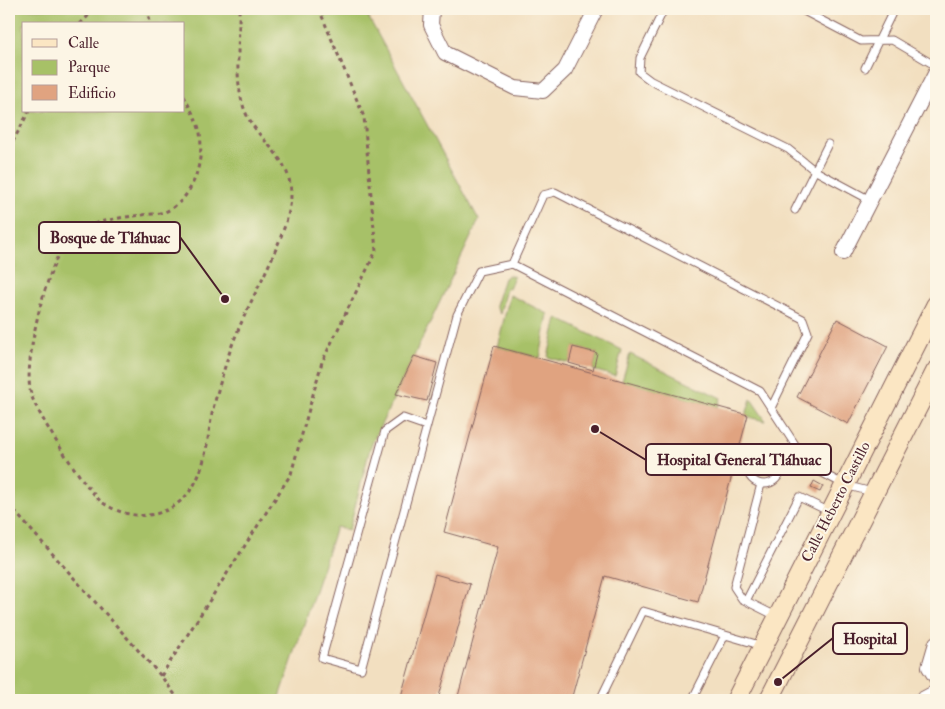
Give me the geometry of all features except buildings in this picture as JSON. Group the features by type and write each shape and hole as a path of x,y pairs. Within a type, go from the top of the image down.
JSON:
{"main road":[{"name":"Calle Heberto Castillo","path":"736,700 936,305"},
{"name":"Calle Heberto Castillo","path":"769,700 876,493 936,371"},
{"path":"900,374 928,388"}],"street":[{"path":"432,9 431,26 444,53 515,88 543,91 565,70 596,9"},
{"path":"843,253 936,72"},
{"path":"936,643 929,667 936,678"},
{"path":"921,700 936,692"}],"lane":[{"path":"664,9 640,58 639,72 650,81 788,149 814,170 870,200"},
{"path":"800,9 861,41 878,42 892,40 936,66"},
{"path":"865,68 894,9"},
{"path":"795,210 828,144"},
{"path":"512,264 543,195 555,192 804,319 808,333 771,408"},
{"path":"426,426 403,418 385,431 322,658 361,669 457,315 478,271 512,264 760,391 809,466 845,485 876,493"},
{"path":"769,450 781,461 781,472 775,481 761,484 750,476 747,464 753,454 758,451 769,450"},
{"path":"761,484 736,581 737,593 746,601 778,617"},
{"path":"746,601 799,497 831,512"},
{"path":"600,700 643,610 763,647"},
{"path":"692,700 725,635"}],"path":[{"path":"82,22 95,9"},
{"path":"146,9 149,22"},
{"path":"185,98 200,130 201,162 192,184 182,200 165,212 92,225 77,232 65,243 55,260 43,294 30,361 29,381 31,396 74,469 99,500 112,508 134,517 156,514 173,507 186,498 201,471 212,411 231,346 270,266 284,228 292,197 290,176 282,160 246,113 239,86 239,9"},
{"path":"161,676 291,474 322,362 376,251 364,117 319,9"},
{"path":"9,149 28,112"},
{"path":"9,505 161,676 179,700"}],"green space":[{"path":"9,9 364,9 479,220 370,448 349,530 336,527 279,700 9,700"},
{"path":"509,275 514,277 509,289 506,288 500,314 495,306 504,278"},
{"path":"510,295 548,314 540,358 497,347"},
{"path":"557,318 622,350 615,376 593,370 597,353 574,347 569,363 548,357"},
{"path":"630,354 721,398 718,407 622,381"},
{"path":"751,399 766,421 747,417"}],"place":[{"name":"Bosque de Tláhuac","path":"225,299"},
{"name":"Hospital General Tláhuac","path":"595,429"},
{"name":"Hospital","path":"778,682"}]}
